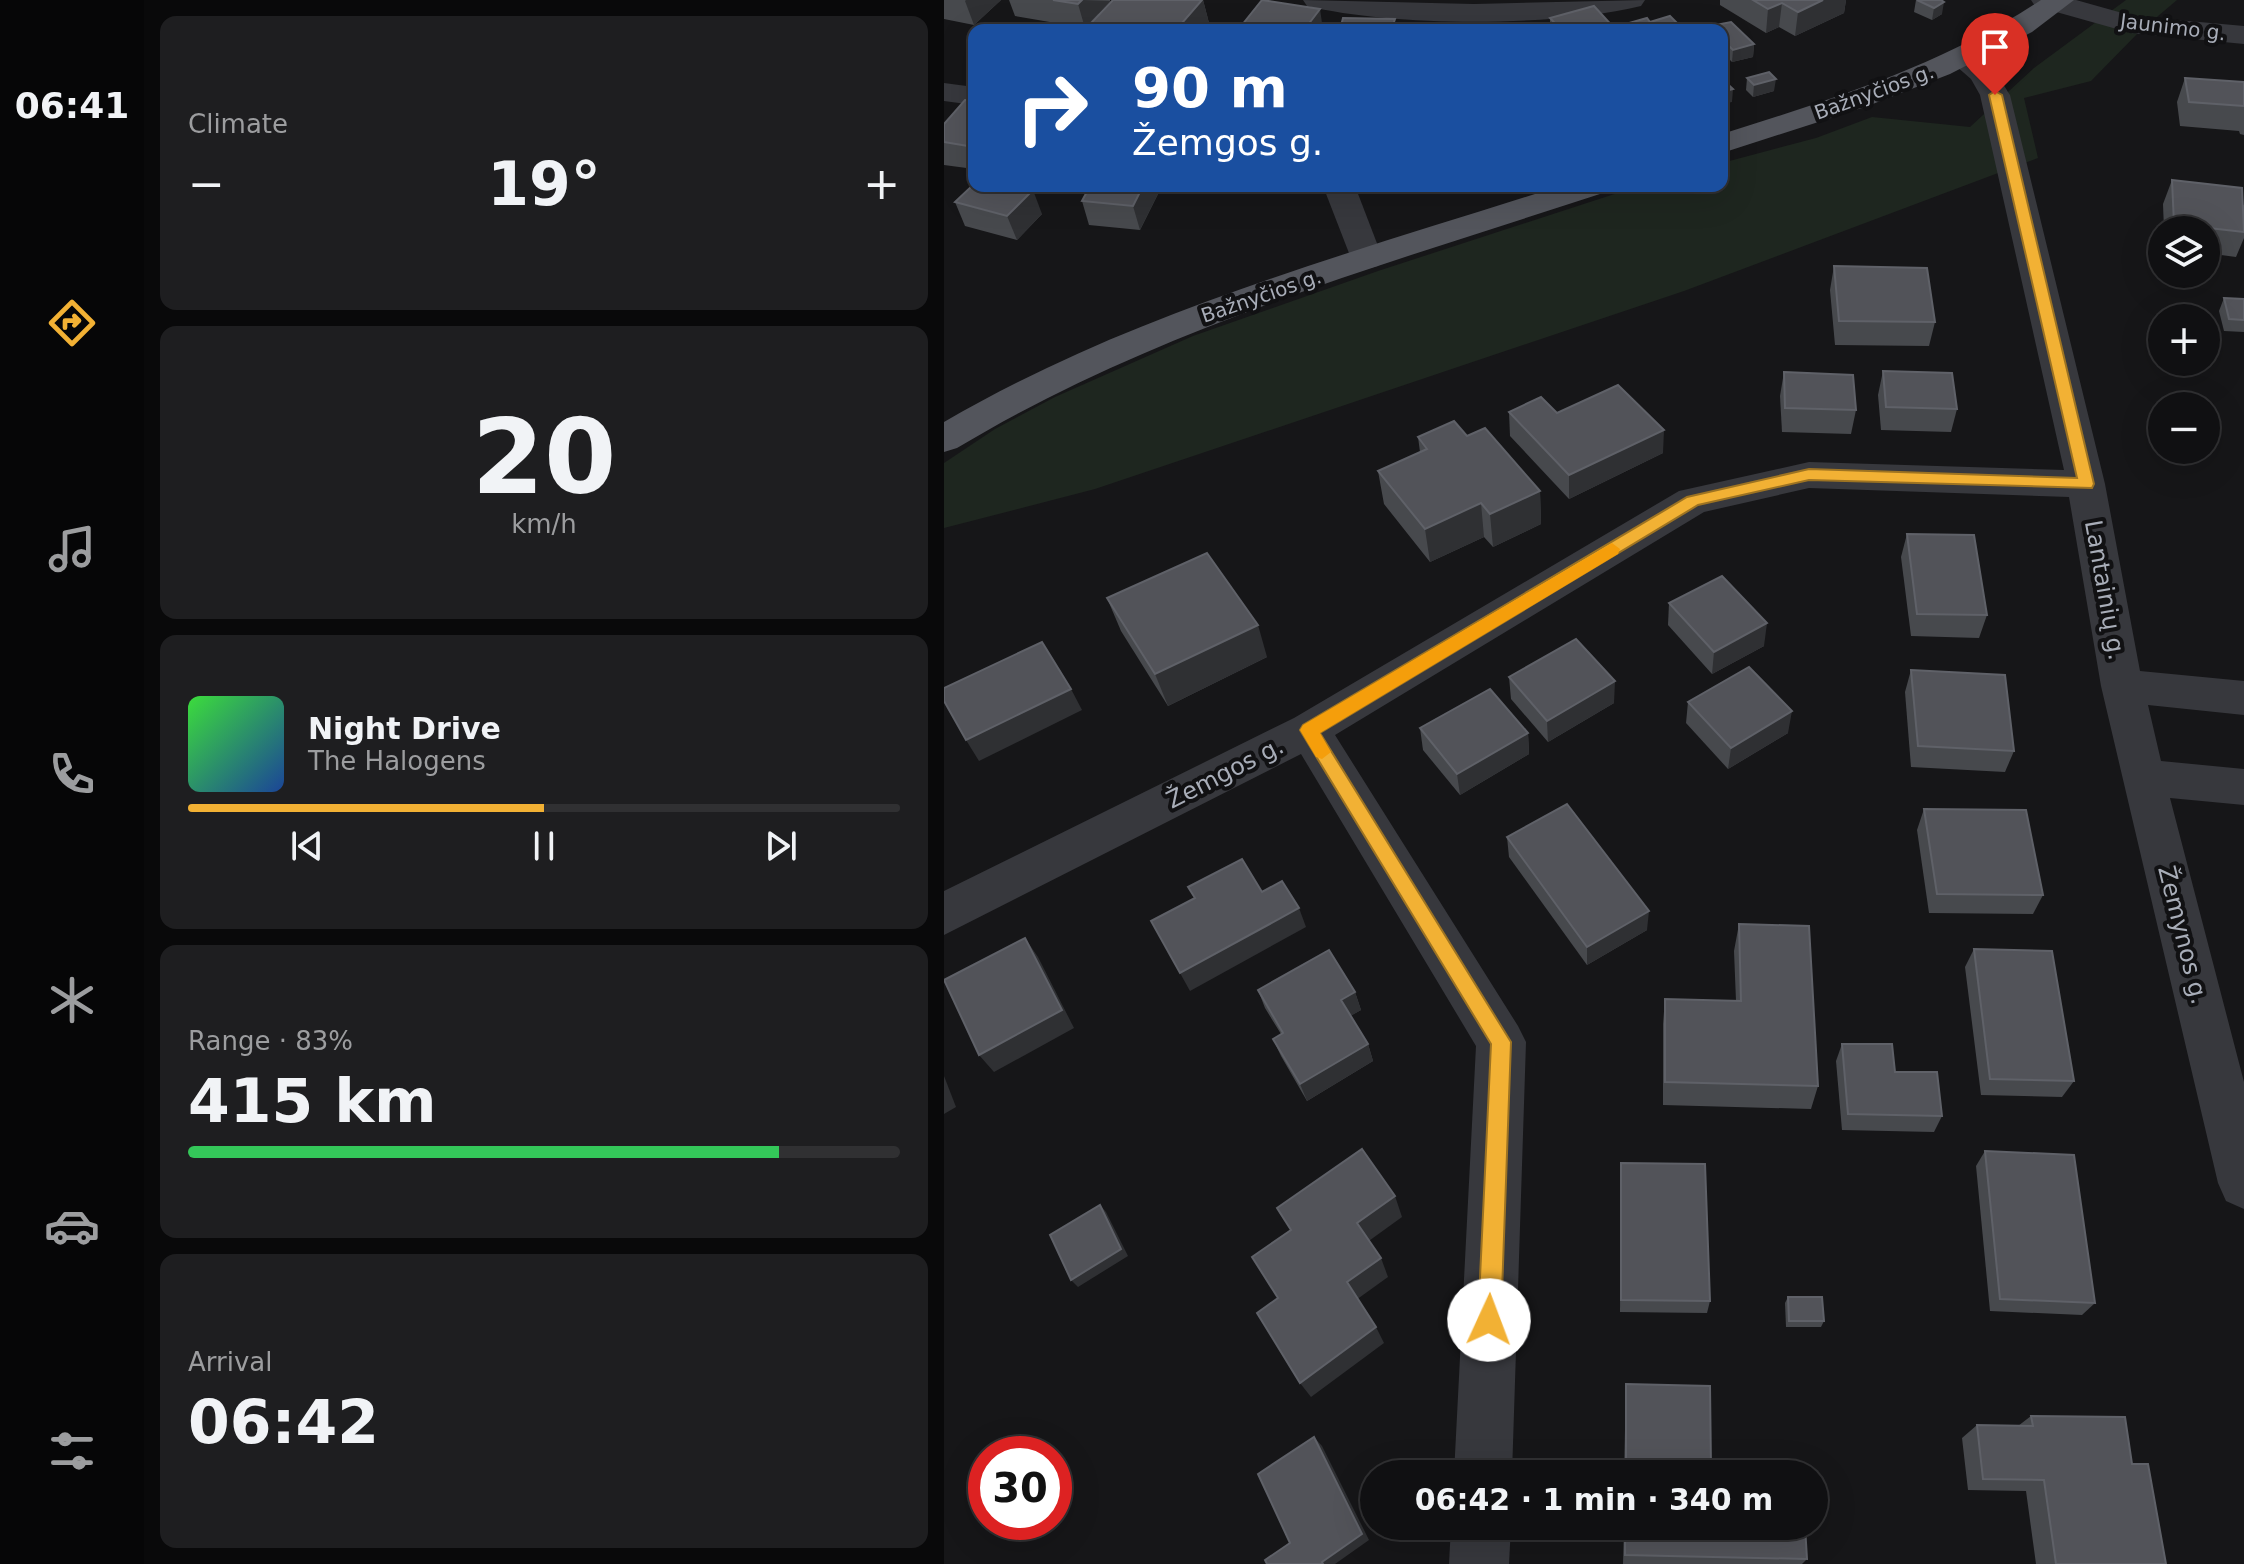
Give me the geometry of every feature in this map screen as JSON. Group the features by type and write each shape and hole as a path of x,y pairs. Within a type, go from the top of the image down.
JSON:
{"main road":[{"name":"Bažnyčios g.","path":"1728,142 1832,108 1963,59 2013,32 2054,1"},
{"name":"Bažnyčios g.","path":"944,439 997,408 1114,349 1366,259 1573,192"}],"street":[{"path":"1317,0 1348,5 1556,10 1631,0"},
{"name":"Jaunimo g.","path":"2054,1 2131,24 2244,35"},
{"name":"Lantainių g.","path":"1963,59 1982,74 1995,95 2086,484 2122,686 2244,698"},
{"path":"944,92 968,95"},
{"path":"1341,192 1366,259"},
{"name":"Žemgos g.","path":"944,914 1309,730 1693,501 1809,475 2086,484"},
{"name":"Žemynos g.","path":"2122,686 2244,1183"},
{"path":"1309,730 1501,1042 1484,1460"},
{"path":"2143,777 2244,787"},
{"path":"1479,1564 1480,1540"}],"shaded area":[{"path":"2126,0 2177,0 2138,33 2091,81 2024,98 2038,158 1684,291 1095,489 944,528 944,463 995,429 1055,397 1193,336 1378,271 1621,192 1728,192 1728,161 1816,138 1872,117 1970,127 2034,68"}],"building":[{"path":"1053,0 1082,0 1078,4"},
{"path":"1113,0 1202,0 1181,24 1090,24"},
{"path":"1262,0 1320,9 1309,24 1243,24"},
{"path":"1753,0 1823,0 1798,12 1782,3 1768,9"},
{"path":"1917,0 1941,0 1944,2 1934,8"},
{"path":"1594,6 1610,24 1556,24 1550,18"},
{"path":"1670,16 1678,24 1629,23 1647,18 1650,22"},
{"path":"1343,18 1395,19 1393,24 1342,24"},
{"path":"1731,22 1754,44 1733,50 1728,46 1728,24 1721,24"},
{"path":"1769,72 1776,79 1754,85 1747,78"},
{"path":"2185,78 2244,82 2244,106 2189,102"},
{"path":"968,100 968,146 944,142 944,124"},
{"path":"2172,180 2242,188 2244,232 2220,229 2220,216 2174,216"},
{"path":"968,190 1031,192 1007,216 955,202"},
{"path":"1087,192 1140,192 1133,206 1082,201"},
{"path":"1834,266 1927,268 1935,322 1839,321"},
{"path":"2224,298 2244,299 2244,320 2229,319"},
{"path":"1883,371 1952,373 1957,409 1886,407"},
{"path":"1784,372 1853,375 1856,410 1785,408"},
{"path":"1618,385 1664,430 1569,475 1509,412 1541,397 1557,413"},
{"path":"1454,421 1467,436 1485,428 1540,491 1490,514 1481,503 1425,529 1378,471 1427,449 1418,437"},
{"path":"1907,534 1974,535 1987,615 1917,614"},
{"path":"1207,553 1258,625 1155,674 1107,598"},
{"path":"1722,576 1767,623 1714,652 1669,603"},
{"path":"1576,639 1615,681 1547,721 1509,677"},
{"path":"1042,642 1071,689 966,740 944,701 944,688"},
{"path":"1749,667 1792,711 1731,748 1688,702"},
{"path":"1911,670 2005,675 2014,751 1918,746"},
{"path":"1490,689 1528,733 1457,774 1420,728"},
{"path":"1567,804 1649,911 1587,947 1507,837"},
{"path":"1924,809 2026,810 2043,895 1937,894"},
{"path":"1242,859 1262,892 1282,881 1299,908 1180,973 1151,921 1195,898 1188,887"},
{"path":"1739,924 1809,926 1818,1086 1665,1082 1665,999 1741,1001"},
{"path":"1025,938 1062,1010 979,1055 944,980"},
{"path":"1974,949 2052,951 2074,1081 1990,1079"},
{"path":"1329,950 1355,992 1341,1000 1368,1044 1300,1084 1273,1039 1283,1033 1258,990"},
{"path":"1842,1044 1892,1044 1895,1072 1937,1072 1942,1116 1848,1114"},
{"path":"1362,1149 1395,1196 1357,1223 1381,1258 1347,1282 1376,1327 1300,1383 1257,1313 1278,1298 1252,1257 1291,1230 1277,1208"},
{"path":"1985,1151 2074,1155 2095,1303 2000,1299"},
{"path":"1621,1163 1705,1164 1710,1301 1621,1300"},
{"path":"1100,1205 1121,1249 1071,1280 1050,1235"},
{"path":"1788,1297 1822,1297 1824,1321 1789,1321"},
{"path":"1626,1384 1710,1386 1711,1460 1626,1460"},
{"path":"2031,1416 2125,1417 2132,1464 2148,1464 2166,1564 2056,1564 2044,1480 1983,1479 1977,1425 2033,1426"},
{"path":"1314,1437 1360,1535 1323,1564 1267,1564 1265,1560 1290,1543 1258,1474"},
{"path":"1625,1540 1806,1540 1807,1559 1625,1555"}],"slow traffic":[{"path":"1322,752 1309,730 1612,549"}],"route":[{"path":"1489,1320 1501,1042 1309,730 1693,501 1809,475 2086,484 1995,95"}]}
